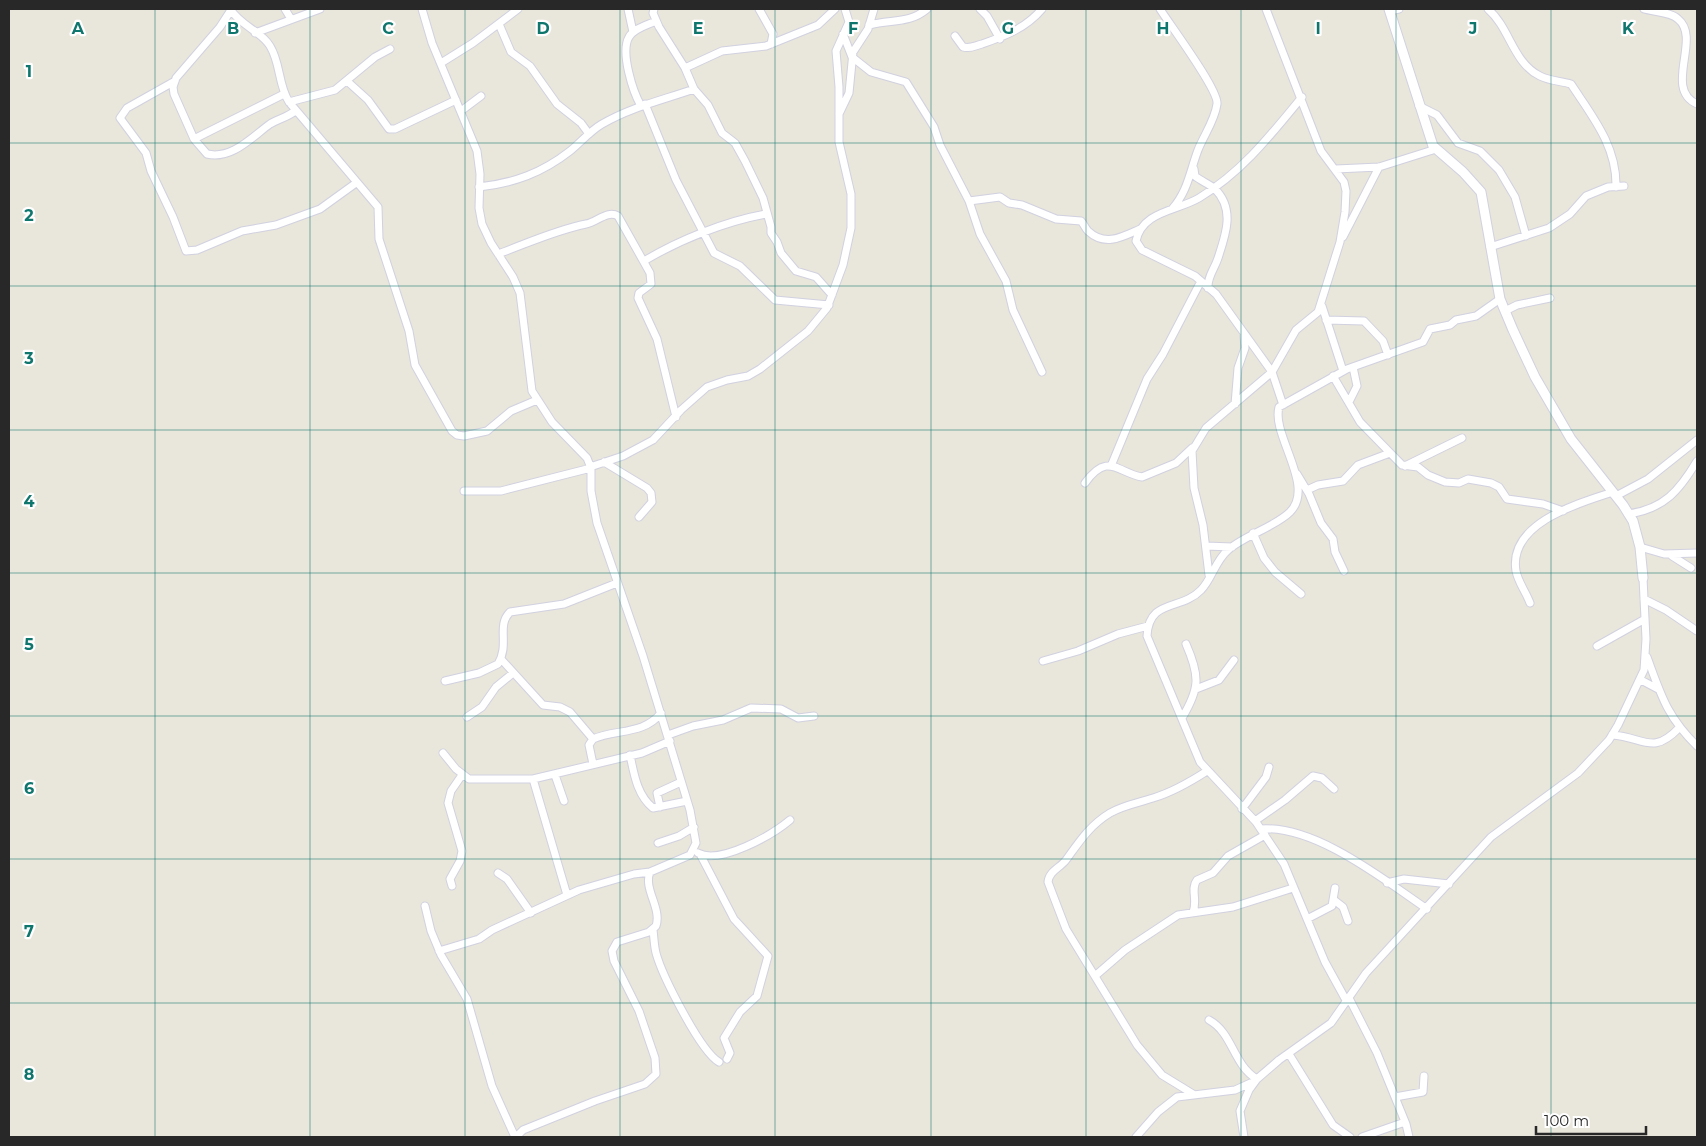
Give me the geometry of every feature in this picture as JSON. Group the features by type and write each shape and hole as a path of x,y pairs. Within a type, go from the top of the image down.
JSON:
{"street":[{"path":"356,183 320,209 276,225 242,231 193,252 186,252 173,217 150,169 146,153 120,118 127,108 175,81 205,42 220,27 230,9 242,24 268,43 274,52 284,94 295,111 378,207 379,239 410,331 415,365 452,431 457,435 464,436 487,431 512,411 537,400"},
{"path":"285,9 291,19"},
{"path":"255,33 320,9"},
{"path":"422,9 426,26 440,63 477,151 480,174 479,208 482,224 486,235 511,272 520,293 529,379 532,391 552,422 582,452 590,467 595,514 669,738 694,827 697,852 734,919 768,956 757,996 740,1012 724,1038 730,1053 728,1058"},
{"path":"440,63 473,43 518,9"},
{"path":"628,9 633,32"},
{"path":"759,9 773,34 771,44"},
{"path":"685,68 722,51 771,44 818,25 835,9"},
{"path":"464,491 501,491 590,467 623,456 647,444 663,432 707,387 727,380 748,376 760,369 808,331 829,305 843,265 851,228 851,194 839,142 836,51 850,21 844,9"},
{"path":"839,114 849,93 852,57 855,46 869,25 874,9"},
{"path":"869,25 884,21 912,20 927,9"},
{"path":"980,9 987,16 1000,39"},
{"path":"954,36 959,44 969,49 1000,39 1030,22 1042,9"},
{"path":"1160,9 1208,79 1218,100 1215,112 1198,150 1185,191 1171,210"},
{"path":"1209,577 1206,546 1192,474 1192,454 1206,428 1272,372 1296,330 1301,324 1315,316 1322,306 1340,242 1346,190 1343,177 1321,151 1302,97 1266,9"},
{"path":"1488,9 1498,20 1524,64 1543,78 1571,84 1587,106 1598,122 1614,161 1616,187"},
{"path":"1644,9 1674,16 1682,23 1687,38 1683,53 1684,91 1690,101 1697,104"},
{"path":"655,10 656,21 685,68 694,89 712,113 722,133 735,143 745,160 763,198 766,214 772,227 771,233 782,255 799,273 820,280 832,295"},
{"path":"1136,1137 1171,1100 1193,1094 1234,1090 1256,1080 1331,1023 1371,968 1491,837 1578,773 1591,761 1612,735 1641,680 1646,652 1643,578 1640,547 1628,514 1571,439 1535,377 1500,299 1481,192 1463,172 1436,149 1430,139 1393,10"},
{"path":"656,21 633,32 627,41 630,77 634,94 643,105 703,234 714,253 746,271 775,300 829,305"},
{"path":"499,24 511,52 530,66 557,104 581,123 589,134"},
{"path":"843,34 852,57 861,62 871,72 906,82 934,127 940,145 969,201 980,234 1006,281 1013,310 1042,372"},
{"path":"289,102 328,93 347,81 375,57 390,49"},
{"path":"175,81 174,94 194,139 207,154 218,154 250,142 270,124 295,111"},
{"path":"347,81 368,100 389,129 395,129 417,120 456,100"},
{"path":"480,188 514,182 529,176 558,160 602,124 643,105 694,89"},
{"path":"194,139 284,94"},
{"path":"461,111 481,96"},
{"path":"1283,405 1272,372 1208,288 1201,281 1172,264 1142,250 1136,241 1142,228 1150,218 1185,205 1230,178 1259,150 1302,97"},
{"path":"1419,106 1438,115 1458,143 1480,151 1499,170 1515,197 1526,236"},
{"path":"1336,168 1379,167 1436,149"},
{"path":"1194,166 1195,176 1214,188 1226,202 1228,214 1227,226 1208,288"},
{"path":"1340,242 1379,167"},
{"path":"1490,247 1549,228 1570,214 1586,196 1624,186"},
{"path":"969,201 1000,197 1009,203 1022,205 1056,219 1081,221 1089,231 1103,240 1120,238 1142,228"},
{"path":"498,254 566,227 589,223 601,217 615,214 621,219 650,273 651,284 639,293 638,298 657,339 676,417"},
{"path":"644,261 674,245 735,221 766,214"},
{"path":"1111,466 1147,379 1163,354 1201,281"},
{"path":"1505,310 1550,298"},
{"path":"1344,571 1335,552 1334,539 1321,523 1307,490 1295,472 1283,438 1278,409 1343,371 1422,342 1430,329 1450,325 1456,320 1476,316 1500,299"},
{"path":"1322,306 1343,371"},
{"path":"1326,320 1364,321 1383,341 1388,355"},
{"path":"1235,404 1238,368 1245,348 1243,332"},
{"path":"1349,402 1357,386 1353,367"},
{"path":"1333,376 1365,429 1405,466 1418,467 1428,475 1445,482 1459,483 1468,479 1491,483 1499,487 1507,499 1543,504 1563,511"},
{"path":"1405,466 1462,438"},
{"path":"1530,603 1516,572 1520,548 1532,527 1563,511 1614,494 1648,479 1697,440"},
{"path":"1084,483 1094,473 1111,466 1142,477 1176,463 1196,444"},
{"path":"1307,490 1318,485 1343,481 1358,465 1390,453"},
{"path":"1628,514 1642,512 1661,505 1684,482 1697,461"},
{"path":"604,462 647,488 651,493 652,502 639,517"},
{"path":"1295,472 1296,499 1291,510 1232,547 1220,559 1201,590 1156,613 1148,626 1147,636 1200,762 1255,821 1284,864 1325,962 1361,1018 1395,1097 1409,1137"},
{"path":"1253,533 1264,558 1275,572 1302,594"},
{"path":"1206,546 1232,547"},
{"path":"1640,547 1669,554 1697,553"},
{"path":"1669,554 1691,568"},
{"path":"445,681 492,668 501,659 505,646 502,625 510,612 564,604 617,583"},
{"path":"1644,599 1666,610 1697,631"},
{"path":"1597,646 1645,619"},
{"path":"1043,661 1078,651 1118,634 1148,626"},
{"path":"1182,718 1196,689 1197,676 1186,644"},
{"path":"1646,652 1667,710 1679,728 1697,746"},
{"path":"501,659 543,705 560,707 570,712 592,739"},
{"path":"1196,689 1219,680 1234,660"},
{"path":"467,717 482,707 496,687 513,673"},
{"path":"1641,680 1658,689"},
{"path":"443,753 462,775 468,779 533,778 555,775 655,749 669,738 693,726 723,720 751,708 781,709 794,718 814,716"},
{"path":"593,764 589,745 592,739 638,728 654,721 661,713"},
{"path":"1612,735 1627,736 1657,744 1664,742 1679,728"},
{"path":"630,755 643,798 652,808 687,801"},
{"path":"1242,809 1266,777 1269,767"},
{"path":"1193,1094 1162,1075 1148,1060 1066,929 1049,888 1048,877 1065,861 1080,838 1110,813 1131,804 1181,788 1207,770"},
{"path":"452,886 450,879 460,861 462,851 448,803 451,791 462,775"},
{"path":"555,775 564,801"},
{"path":"1255,821 1273,810 1313,776 1322,778 1334,790"},
{"path":"533,778 567,895"},
{"path":"660,807 657,793 681,782"},
{"path":"440,951 479,938 530,912 598,883 650,872 697,852 707,857 719,856 769,836 790,820"},
{"path":"658,843 680,836 694,827"},
{"path":"1193,912 1196,902 1193,887 1197,880 1213,873 1228,856 1263,832 1286,830 1320,841 1427,909"},
{"path":"650,872 648,879 658,915 653,930 656,953 666,979 702,1044 711,1056 719,1062"},
{"path":"498,873 507,879 530,912"},
{"path":"1387,883 1404,879 1449,884"},
{"path":"1095,976 1125,950 1147,936 1165,921 1178,915 1233,907 1293,888"},
{"path":"1307,919 1332,906 1335,888"},
{"path":"1334,900 1343,907 1348,921"},
{"path":"425,906 431,931 446,967 467,999 492,1086 515,1137 523,1130 595,1101 645,1084 656,1074 655,1058 643,1020 614,961 612,951 617,942 653,930"},
{"path":"1209,1020 1224,1033 1244,1070 1256,1080"},
{"path":"1289,1054 1333,1125 1350,1137"},
{"path":"1395,1097 1420,1094 1425,1089 1424,1076"},
{"path":"1244,1137 1240,1111 1256,1080"},
{"path":"1362,1137 1405,1122"}]}
